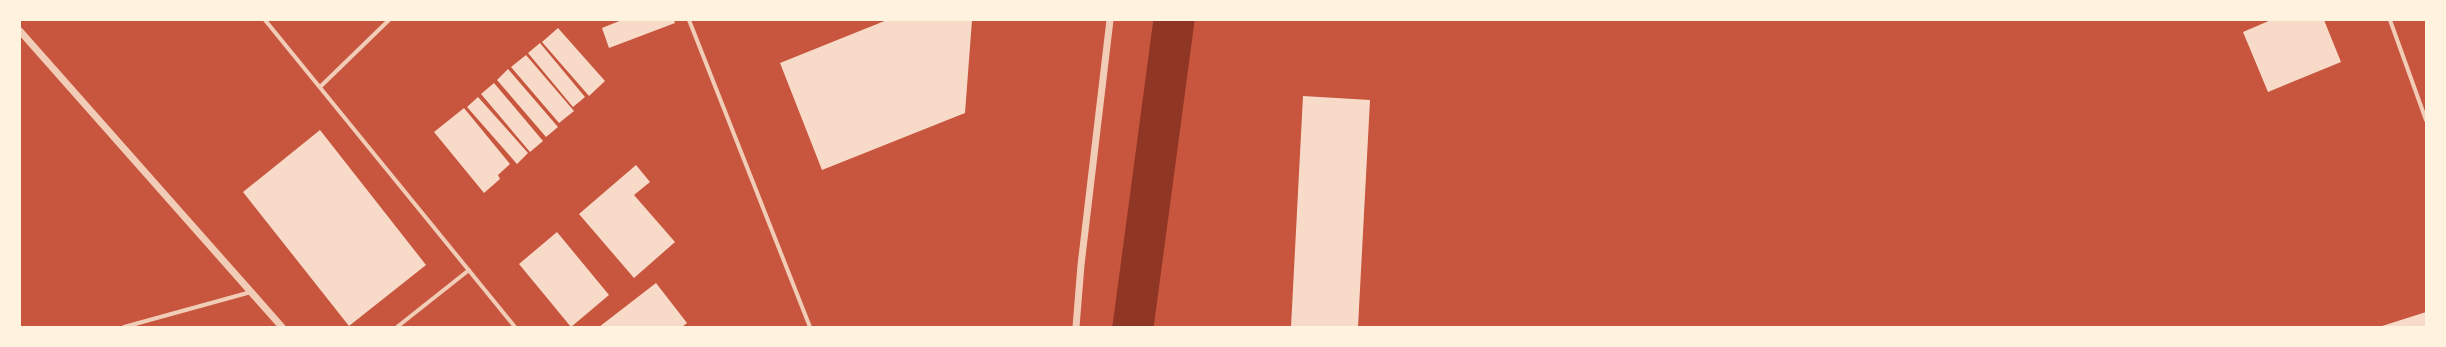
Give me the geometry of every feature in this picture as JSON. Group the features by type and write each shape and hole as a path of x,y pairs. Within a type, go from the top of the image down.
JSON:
{"street":[{"path":"265,20 515,327"},
{"path":"320,87 389,20"},
{"path":"689,20 810,327"},
{"path":"1076,327 1081,265 1110,20"},
{"path":"2390,20 2426,120"},
{"path":"20,31 282,327"},
{"path":"397,327 469,270"},
{"path":"124,327 251,292"}],"building":[{"path":"622,20 674,20 675,23 609,48 602,28"},
{"path":"887,20 972,20 965,113 822,170 780,63"},
{"path":"2271,20 2324,20 2341,62 2268,92 2243,32"},
{"path":"558,28 605,81 589,96 542,42"},
{"path":"540,43 585,97 573,107 528,53"},
{"path":"526,55 574,111 559,123 511,67"},
{"path":"508,69 558,127 546,137 497,80"},
{"path":"494,83 543,141 530,152 481,94"},
{"path":"1303,96 1370,100 1358,327 1291,327"},
{"path":"478,97 528,153 517,164 467,107"},
{"path":"464,108 510,164 498,175 500,179 484,193 434,132"},
{"path":"320,130 426,265 349,326 243,192"},
{"path":"636,165 650,182 634,195 675,242 634,278 579,214"},
{"path":"557,232 609,295 571,327 519,264"},
{"path":"656,283 687,323 682,327 599,327"},
{"path":"2426,312 2426,327 2379,327"}],"waterway":[{"path":"1133,327 1174,20"}]}
